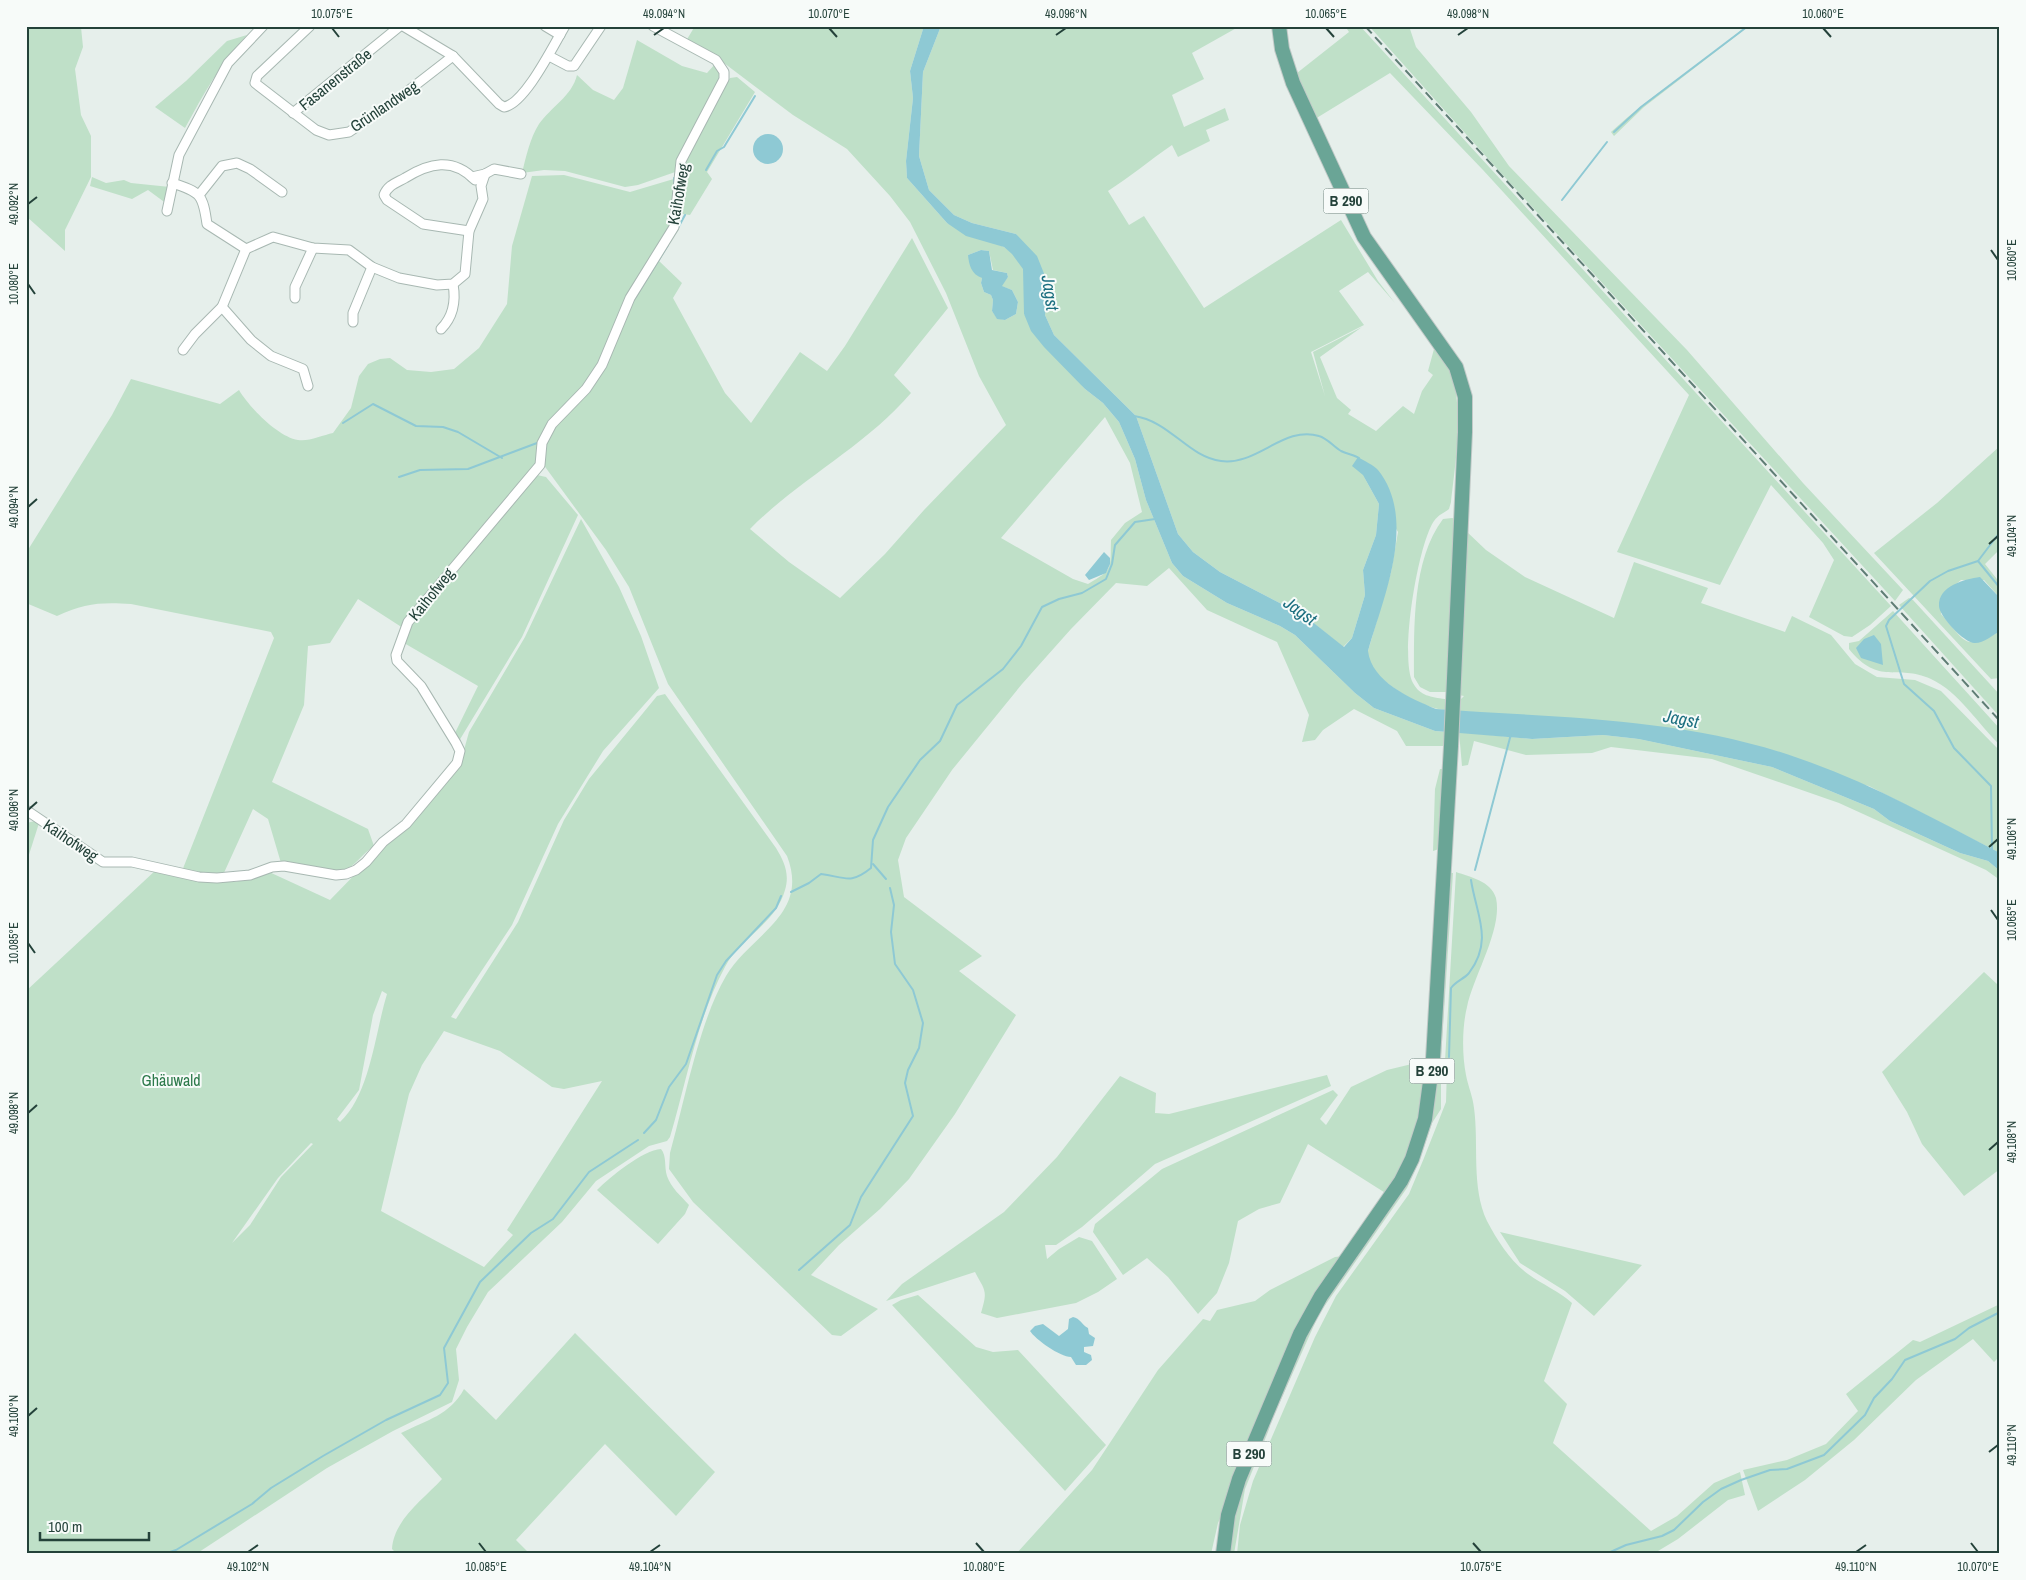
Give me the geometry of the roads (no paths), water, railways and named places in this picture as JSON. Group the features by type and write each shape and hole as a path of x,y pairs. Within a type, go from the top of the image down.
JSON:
{"main road":[{"name":"B 290","path":"1223,1554 1228,1515 1239,1478 1307,1320 1327,1286 1398,1187 1412,1159 1425,1119 1433,1059 1451,746 1465,410 1459,375 1450,356 1364,237 1293,83 1282,49 1278,26"}],"street":[{"path":"167,211 179,155 228,63 263,26"},
{"name":"Grünlandweg","path":"310,26 257,76 254,83 316,130 329,135 349,132 395,101 454,56"},
{"path":"402,26 454,56 504,107 514,102 537,75 565,26"},
{"name":"Fasanenstraße","path":"293,113 402,26"},
{"path":"545,26 560,34"},
{"path":"549,56 568,66 574,66 601,26"},
{"name":"Kaihofweg","path":"26,810 103,862 132,862 199,877 217,878 250,875 278,867 336,875 346,874 356,870 366,862 383,842 406,824 457,764 460,751 456,743 421,686 397,661 396,655 408,622 540,465 542,444 552,424 561,412 586,390 602,365 630,298 674,227 681,161 722,87 724,72 716,60 653,26"},
{"path":"199,195 222,166 237,163 250,169 282,192"},
{"path":"469,231 424,224 387,200 384,195 387,188 422,167 439,163 456,166 481,186"},
{"path":"472,177 485,174 494,169 520,174"},
{"path":"183,350 195,334 222,307 246,249 273,237 313,248 349,250 372,268 399,278 437,285 453,284 466,274 469,231 483,199 481,186 485,174"},
{"path":"172,183 199,195 204,202 207,224 246,249"},
{"path":"295,298 295,286 313,248"},
{"path":"353,322 353,314 372,268"},
{"path":"442,329 449,320 455,296 453,284"},
{"path":"222,307 251,340 271,356 303,369 308,386"}],"water":[{"path":"924,26 941,26 923,72 919,156 929,190 954,215 972,223 1016,234 1037,256 1049,286 1045,315 1054,335 1136,416 1178,534 1193,552 1220,572 1305,616 1344,647 1352,638 1365,595 1363,570 1376,535 1379,504 1363,475 1352,466 1358,457 1378,470 1390,490 1395,512 1394,559 1368,651 1371,662 1377,672 1394,688 1436,709 1619,721 1710,734 1754,744 1850,778 1926,814 2000,853 2000,871 1988,861 1960,853 1890,821 1874,809 1772,767 1639,739 1603,735 1532,739 1435,731 1374,708 1355,693 1295,635 1280,626 1227,603 1183,576 1172,563 1146,500 1135,459 1119,422 1103,403 1085,389 1044,347 1031,331 1024,314 1023,269 1004,247 966,236 947,223 907,178 906,161 913,98 910,71"},
{"path":"768,134 779,138 783,149 779,160 768,164 757,160 753,149 757,138"},
{"path":"981,250 989,251 992,270 1007,273 1008,277 1002,286 1012,290 1018,302 1016,314 1005,320 997,319 992,311 993,300 991,295 984,292 981,283 982,278 973,272 970,266 968,255"},
{"path":"1104,552 1110,558 1110,564 1106,573 1089,580 1085,575"},
{"path":"1980,577 2000,598 2000,631 1985,640 1975,643 1965,639 1953,629 1943,616 1939,606 1943,593 1948,589 1960,582"},
{"path":"1874,635 1881,644 1883,665 1861,658 1856,648 1864,639"},
{"path":"1073,1317 1088,1328 1089,1334 1095,1338 1093,1346 1084,1347 1084,1352 1091,1355 1092,1360 1086,1365 1076,1365 1071,1357 1048,1347 1030,1331 1035,1326 1043,1324 1059,1336 1068,1329 1069,1319"}],"waterway":[{"path":"1614,132 1641,107 1748,26"},
{"path":"706,170 717,151 724,147 755,96"},
{"path":"1562,200 1607,142"},
{"path":"674,178 674,186"},
{"path":"678,228 685,215"},
{"path":"635,298 668,245"},
{"path":"594,384 601,373"},
{"path":"343,423 373,404 416,426 443,427 458,432 502,458"},
{"path":"1134,416 1147,419 1169,431 1199,453 1221,461 1247,458 1282,440 1306,434 1322,437 1341,451 1359,458"},
{"path":"399,477 420,470 468,469 537,443"},
{"path":"791,892 809,883 821,874 852,878 858,877 871,868 873,840 888,807 920,760 940,741 957,705 1003,669 1021,646 1042,607 1059,599 1082,593 1106,579 1112,564 1115,545 1135,522 1155,519"},
{"path":"1992,850 1991,786 1954,748 1934,711 1904,684 1886,626 1889,620 1930,581 1948,571 1978,561 2000,532"},
{"path":"1978,561 2000,588"},
{"path":"1475,870 1511,734"},
{"path":"873,864 886,879"},
{"path":"1449,1057 1451,988 1469,973 1481,949 1481,927 1471,880"},
{"path":"799,1270 850,1225 861,1197 913,1116 905,1083 908,1070 919,1048 923,1023 913,990 895,964 891,932 894,905 890,888"},
{"path":"644,1133 656,1120 669,1087 686,1064 717,975 726,961 776,908 781,896"},
{"path":"164,1554 176,1550 252,1504 271,1488 323,1456 386,1420 440,1395 448,1383 444,1348 480,1282 531,1233 553,1219 589,1172 638,1140"},
{"path":"1606,1554 1626,1545 1662,1536 1674,1530 1703,1502 1721,1489 1770,1470 1787,1469 1824,1455 1865,1415 1874,1398 1892,1379 1905,1360 1955,1339 1969,1328 2000,1312"}],"railway":[{"path":"1365,26 2000,721"}],"water label":[{"name":"Jagst","path":"1050,293"},
{"name":"Jagst","path":"1300,611"},
{"name":"Jagst","path":"1681,719"}],"park label":[{"name":"Ghäuwald","path":"171,1080"}]}
